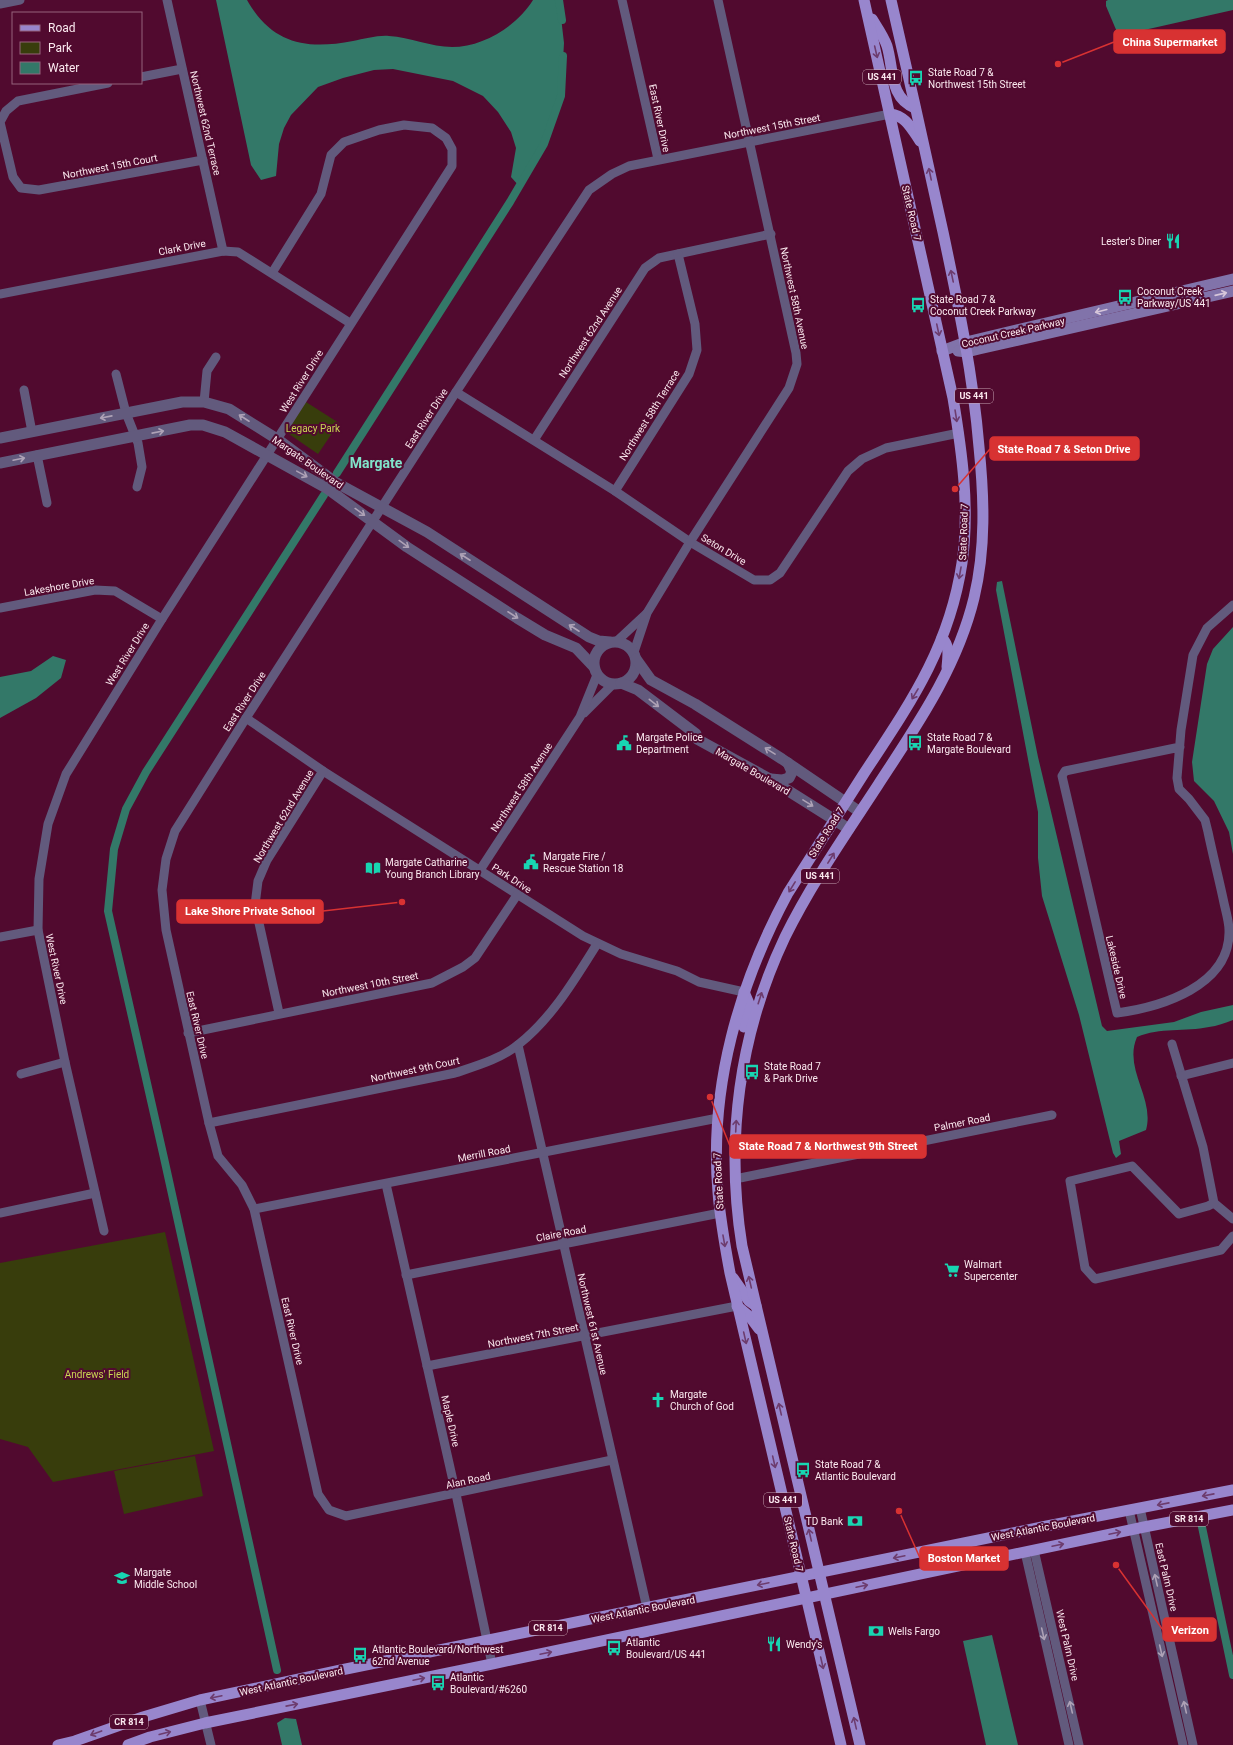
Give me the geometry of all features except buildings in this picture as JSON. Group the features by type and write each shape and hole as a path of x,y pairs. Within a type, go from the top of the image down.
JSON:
{"main road":[{"name":"State Road 7","path":"860,1745 762,1334 741,1238 735,1179 737,1111 741,1076 748,1039 767,979 787,934 809,894 947,674 963,635 975,594 979,572 983,529 979,447 967,347 891,0"},
{"name":"State Road 7","path":"839,1745 802,1576 730,1273 720,1213 717,1147 718,1118 727,1055 744,992 754,965 788,893 917,692 942,638 958,588 964,537 964,483 959,433 953,398 865,3"},
{"path":"865,3 887,45 897,94 907,105 915,108"},
{"path":"890,114 897,115 906,120 924,148"},
{"name":"Coconut Creek Parkway","path":"967,347 1233,279"},
{"path":"1202,299 1202,293 1212,284"},
{"name":"Coconut Creek Parkway","path":"942,351 1202,299 1233,291"},
{"path":"942,638 947,643 947,674"},
{"path":"744,992 750,1006 743,1031 744,1036 748,1039"},
{"path":"717,1147 724,1169 735,1179"},
{"path":"730,1273 743,1293 756,1306"},
{"path":"737,1306 750,1316 762,1334"},
{"name":"West Atlantic Boulevard","path":"58,1745 75,1741 143,1717 200,1700 1047,1526 1233,1490"},
{"name":"West Atlantic Boulevard","path":"128,1745 150,1737 205,1723 1139,1528 1233,1510"}],"street":[{"path":"0,4 20,0"},
{"name":"Northwest 62nd Terrace","path":"167,0 223,250"},
{"name":"East River Drive","path":"329,1510 318,1494 254,1208 242,1185 218,1156 209,1123 166,930 162,890 166,859 175,831 246,718 372,521 589,190 612,174 629,166 658,159 622,0"},
{"name":"Northwest 58th Avenue","path":"635,656 647,613 690,542 789,388 797,364 771,234 718,0"},
{"path":"142,77 182,68"},
{"name":"Northwest 15th Court","path":"103,84 18,101 6,111 0,122 13,177 22,188 39,190 203,160"},
{"name":"Northwest 15th Street","path":"658,159 890,114"},
{"name":"West River Drive","path":"104,1231 65,1062 38,930 39,879 48,824 66,774 162,619 350,323 452,166 452,149 446,138 432,128 404,126 379,130 344,142 331,155 321,194 272,273"},
{"name":"Northwest 62nd Avenue","path":"534,440 645,268 659,258 771,234"},
{"name":"Clark Drive","path":"0,294 223,250 238,252 350,323"},
{"name":"Northwest 58th Terrace","path":"614,491 689,374 697,350 695,324 678,254"},
{"path":"204,402 207,371 216,357"},
{"path":"116,374 126,413 138,443 142,467 137,487"},
{"path":"24,390 32,432"},
{"name":"Seton Drive","path":"456,392 614,491 690,542 754,580 770,580 780,573 848,471 862,459 886,448 959,433"},
{"name":"Margate Boulevard","path":"0,438 182,402 204,402 229,409 277,439 335,482 432,535 589,637 599,641 613,642"},
{"name":"Margate Boulevard","path":"0,463 190,425 203,425 226,432 328,489 430,562 532,628 576,648 596,671"},
{"path":"37,456 47,503"},
{"name":"Lakeshore Drive","path":"0,608 95,590 115,591 162,619"},
{"name":"Lakeside Drive","path":"1180,747 1065,771 1062,776 1117,1013 1142,1010 1182,995 1198,985 1214,972 1225,957 1229,929 1218,872 1205,820 1189,799 1179,789 1177,778 1193,654 1207,628 1233,605"},
{"name":"Northwest 58th Avenue","path":"613,642 647,613"},
{"path":"635,656 636,664 633,674 630,678 617,684 607,683 596,671 595,654 599,648 613,642 624,643 635,656 651,680 689,701 788,763 860,812"},
{"name":"Northwest 58th Avenue","path":"480,870 580,717 596,671"},
{"name":"Northwest 58th Avenue","path":"580,717 617,684"},
{"name":"Margate Boulevard","path":"617,684 638,690 696,734 697,739 768,778 849,829"},
{"name":"Park Drive","path":"246,718 323,771 517,895 597,944 621,954 677,971 699,982 744,992"},
{"path":"768,778 782,780 789,778 792,772 788,763"},
{"name":"Northwest 62nd Avenue","path":"279,1013 255,905 258,881 267,860 323,771"},
{"name":"Northwest 10th Street","path":"188,1032 432,983 463,967 475,958 517,895"},
{"path":"0,937 38,930"},
{"name":"Northwest 9th Court","path":"209,1123 455,1073 486,1062 518,1045 540,1025 565,994 597,944"},
{"path":"1172,1044 1203,1147 1214,1203 1233,1219"},
{"name":"Northwest 61st Avenue","path":"518,1045 647,1608"},
{"path":"21,1074 65,1062"},
{"path":"1181,1076 1233,1063"},
{"name":"Palmer Road","path":"735,1179 1052,1116"},
{"name":"Merrill Road","path":"254,1208 386,1184 718,1118"},
{"path":"1214,1203 1179,1214 1132,1166 1070,1181 1085,1268 1095,1278 1221,1250 1233,1236"},
{"name":"Maple Drive","path":"386,1184 456,1494 492,1664"},
{"path":"0,1213 96,1193"},
{"name":"Claire Road","path":"406,1275 720,1213"},
{"name":"Northwest 7th Street","path":"427,1366 737,1306"},
{"name":"Alan Road","path":"329,1510 346,1516 612,1460"},
{"name":"East Palm Drive","path":"1135,1509 1139,1528 1143,1572 1183,1745"},
{"name":"East Palm Drive","path":"1139,1528 1152,1562 1193,1745"},
{"path":"1030,1551 1034,1596 1069,1745"},
{"name":"West Palm Drive","path":"1030,1551 1044,1593 1079,1745"},
{"path":"1143,1572 1152,1562"},
{"path":"1034,1596 1044,1593"},
{"path":"1169,1683 1179,1680"},
{"path":"200,1700 211,1745"},
{"path":"1066,1731 1076,1729"}],"green space":[{"name":"Legacy Park","path":"306,402 339,423 318,454 286,432"},
{"name":"Andrews' Field","path":"165,1232 214,1451 53,1482 28,1447 0,1439 0,1263"},
{"path":"195,1456 203,1496 124,1514 114,1471"}],"water":[{"path":"216,0 247,0 257,15 279,35 305,44 336,44 385,36 405,38 444,47 452,47 475,43 498,33 518,18 533,0 559,0 564,43 561,96 544,144 519,186 511,177 516,148 511,132 498,112 483,96 453,81 393,69 374,70 343,78 318,87 291,115 284,128 279,144 276,176 261,180 251,165"},
{"path":"1233,0 1233,10 1122,35 1117,32 1106,6 1106,1"},
{"path":"1002,581 1038,757 1102,1026 1107,1031 1174,1022 1201,1012 1233,1005 1233,1020 1215,1026 1155,1032 1137,1037 1134,1049 1134,1061 1146,1106 1148,1118 1146,1130 1119,1141 1121,1154 1116,1158 1113,1153 1079,1015 1042,896 1038,858 1038,812 996,590 997,582"},
{"path":"1233,627 1233,854 1229,832 1214,801 1194,781 1192,762 1207,664 1213,649"},
{"path":"53,656 66,660 61,678 36,698 0,718 0,677 31,671"},
{"path":"992,1635 1018,1745 986,1745 963,1641"},
{"path":"285,1718 296,1719 302,1745 282,1745 277,1723"}],"waterway":[{"path":"559,0 562,20"},
{"path":"337,473 510,202 544,144 561,96 563,56"},
{"path":"277,1670 108,911 114,849 126,809 146,772 324,495"},
{"path":"1202,1527 1233,1675"}],"place":[{"name":"China Supermarket","path":"1058,64"},
{"name":"State Road 7 & Northwest 15th Street","path":"916,78"},
{"name":"Lester's Diner","path":"1173,241"},
{"name":"Coconut Creek Parkway/US 441","path":"1125,297"},
{"name":"State Road 7 & Coconut Creek Parkway","path":"918,305"},
{"name":"State Road 7 & Seton Drive","path":"955,489"},
{"name":"Margate Police Department","path":"624,743"},
{"name":"State Road 7 & Margate Boulevard","path":"915,743"},
{"name":"Margate Fire / Rescue Station 18","path":"531,862"},
{"name":"Margate Catharine Young Branch Library","path":"373,868"},
{"name":"Lake Shore Private School","path":"402,902"},
{"name":"State Road 7 & Park Drive","path":"752,1072"},
{"name":"State Road 7 & Northwest 9th Street","path":"710,1097"},
{"name":"Walmart Supercenter","path":"952,1270"},
{"name":"Margate Church of God","path":"658,1400"},
{"name":"State Road 7 & Atlantic Boulevard","path":"803,1470"},
{"name":"Boston Market","path":"899,1511"},
{"name":"TD Bank","path":"855,1521"},
{"name":"Verizon","path":"1116,1565"},
{"name":"Margate Middle School","path":"122,1578"},
{"name":"Wells Fargo","path":"876,1631"},
{"name":"Wendy's","path":"774,1644"},
{"name":"Atlantic Boulevard/US 441","path":"614,1648"},
{"name":"Atlantic Boulevard/Northwest 62nd Avenue","path":"360,1655"},
{"name":"Atlantic Boulevard/#6260","path":"438,1683"}],"district":[{"name":"Margate","path":"376,463"}]}
